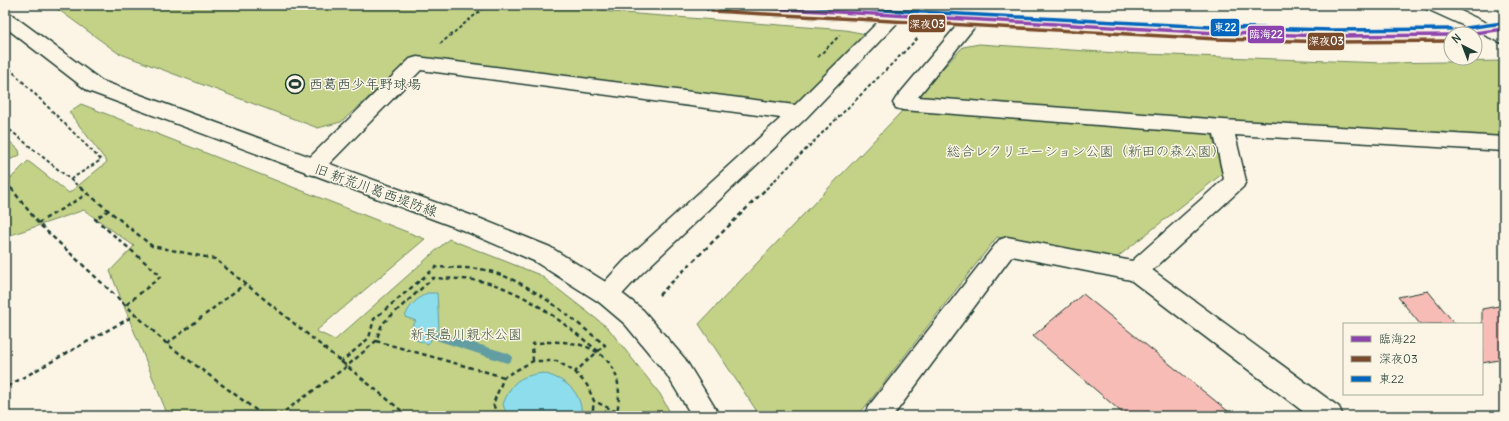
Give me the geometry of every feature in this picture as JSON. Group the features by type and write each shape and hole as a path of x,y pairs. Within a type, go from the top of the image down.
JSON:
{"street":[{"path":"713,5 759,10 892,18 971,20 1106,28 1352,37 1443,36"},
{"path":"913,18 928,5"},
{"path":"985,5 903,103 1223,128 1504,144"},
{"path":"1433,5 1500,33"},
{"name":"旧 新荒川葛西堤防線","path":"5,18 95,86 473,225 542,254 608,295 634,318 655,340 676,367 707,416"},
{"path":"608,295 632,268 799,113 892,18"},
{"path":"1483,34 1500,33"},
{"path":"313,167 417,63 799,113"},
{"path":"1136,271 1235,181 1223,128"},
{"path":"877,416 1007,246 1136,271 1330,416"}],"path":[{"path":"417,63 488,5"},
{"path":"818,56 840,34"},
{"path":"659,295 921,35"},
{"path":"5,64 101,160 71,179"},
{"path":"5,126 152,246 215,260 246,283 346,367 408,416"},
{"path":"5,181 38,223 167,344 264,416"},
{"path":"5,189 9,185"},
{"path":"38,223 87,194"},
{"path":"109,210 95,218 161,276 126,305"},
{"path":"340,362 369,338 374,319 436,267 490,272 529,289 605,345 575,372"},
{"path":"278,416 346,367 376,341 382,324 433,278 485,282 520,295 558,319 598,351 613,371 620,392 617,412 594,401"},
{"path":"167,344 246,283"},
{"path":"8,386 136,315"},
{"path":"533,361 532,344 551,340 572,340 598,351"},
{"path":"376,341 504,377"},
{"path":"498,416 493,404 504,377 533,361 557,362 575,372 588,385 594,401 592,416"}],"green space":[{"path":"52,5 580,5 611,12 845,30 866,34 799,112 414,57 341,122 318,128 118,53"},
{"name":"総合レクリエーション公園（新田の森公園）","path":"979,44 1117,53 1383,63 1443,62 1443,66 1483,66 1483,61 1504,61 1504,141 1210,125 1222,174 1115,259 997,237 858,416 760,416 699,324 963,47"},
{"name":"新長島川親水公園","path":"81,104 425,239 316,331 335,340 449,239 540,275 608,328 660,394 672,416 168,416 110,271 134,246 84,210 5,237 5,184 28,161 69,193 107,162 69,112"},
{"path":"5,137 19,150 20,155 5,162"}],"water":[{"path":"427,293 437,293 439,328 428,344 416,340 424,331 411,327 416,321 405,317 414,303"},
{"path":"543,373 559,379 571,387 579,399 582,416 507,416 503,404 513,385 517,381 527,376"}],"building":[{"path":"1428,291 1454,323 1419,323 1398,297"},
{"path":"1083,294 1234,416 1126,416 1033,336"},
{"path":"1504,305 1504,359 1483,363 1482,309"}],"waterway":[{"path":"434,335 507,358"}],"transit line":[{"name":"臨海22","path":"713,5 1100,28 1217,33 1334,36 1443,35"},
{"name":"東22","path":"788,5 1212,27 1332,30 1443,29"},
{"name":"深夜03","path":"712,11 1100,34 1217,39 1334,42 1443,41"},
{"name":"東22","path":"1481,26 1503,23"},
{"name":"臨海22","path":"1483,32 1504,29"}],"place":[{"name":"西葛西少年野球場","path":"295,84"}]}
